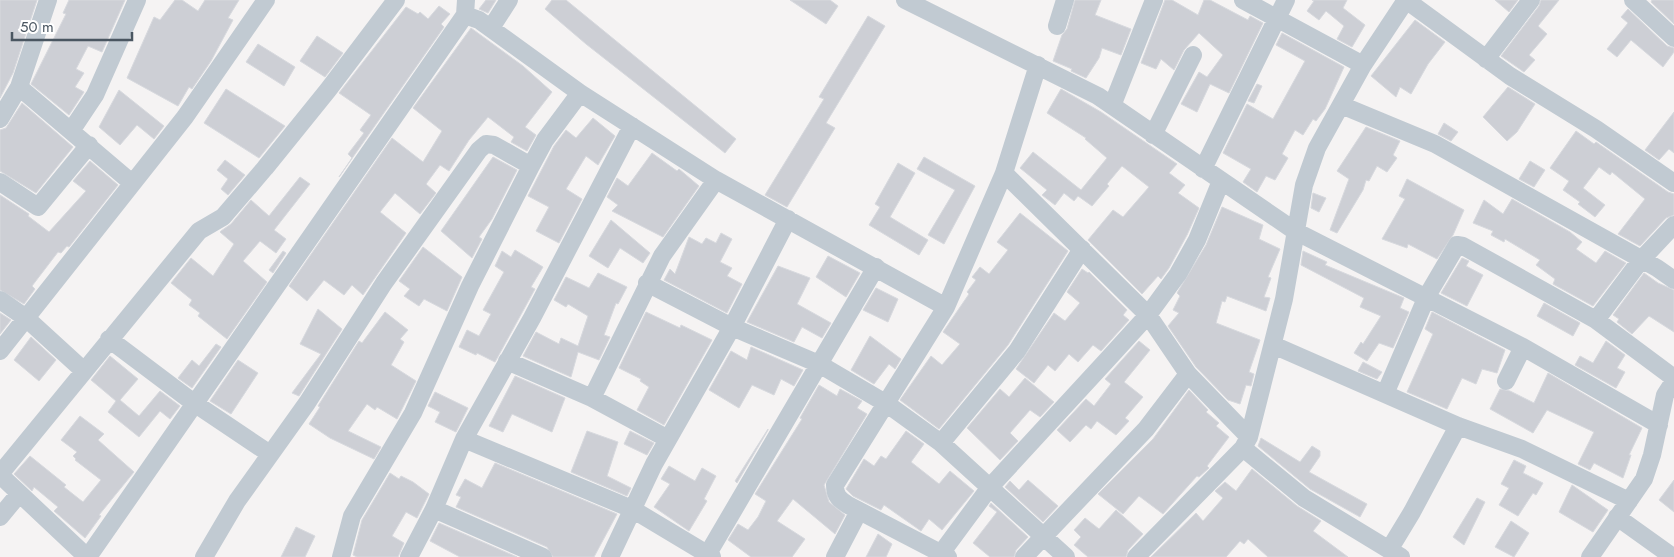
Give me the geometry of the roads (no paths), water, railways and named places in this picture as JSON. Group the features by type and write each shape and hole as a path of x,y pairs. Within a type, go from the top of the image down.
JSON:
{"street":[{"path":"0,119 19,87 48,0"},
{"path":"71,131 95,95 137,0"},
{"path":"0,351 185,117 266,0"},
{"path":"396,0 328,90 265,168 222,217 199,231 0,475 88,557 465,7 470,15 491,28 580,93 716,180 946,307"},
{"path":"491,28 509,0"},
{"path":"905,0 1038,65 1112,106 1295,231 1427,296 1665,420"},
{"path":"1057,26 1065,0"},
{"path":"1112,106 1154,0"},
{"path":"1243,0 1363,65"},
{"path":"1203,169 1286,0"},
{"path":"1136,557 1246,443 1284,299 1304,185 1317,148 1363,65 1406,0 1486,59 1596,129 1674,183"},
{"path":"1486,59 1531,0"},
{"path":"1638,1 1674,38"},
{"path":"1154,135 1193,55"},
{"path":"1038,65 1004,174 946,307 835,486 835,493 838,498 945,555 990,486 1148,314 1178,274 1197,240 1221,181"},
{"path":"19,87 132,183"},
{"path":"341,557 352,516 413,413 470,286 530,166 545,140 580,93"},
{"path":"1341,105 1435,144 1642,260 1674,280"},
{"path":"408,557 434,509 464,439 632,126"},
{"path":"204,557 237,501 307,403 384,283 478,150 486,144 494,145 530,166"},
{"path":"0,182 38,207 89,145"},
{"path":"1004,174 1148,314 1188,374 1246,443 1304,498 1395,553 1412,512 1458,426"},
{"path":"592,398 647,284 678,231 716,180"},
{"path":"610,557 668,439 732,328 788,219"},
{"path":"1596,320 1642,260 1674,225"},
{"path":"1385,394 1427,296 1457,245 1463,246 1596,320 1674,379 1665,396 1665,420 1644,479 1590,557"},
{"path":"941,443 1017,351 1082,249"},
{"path":"464,439 632,509 709,556 876,267"},
{"path":"647,284 732,328 819,364 887,404 941,443 1066,557"},
{"path":"0,300 26,318 84,371"},
{"path":"109,339 194,403 270,454"},
{"path":"1273,345 1458,426 1522,449 1629,501"},
{"path":"1506,381 1523,346"},
{"path":"507,362 592,398 668,439"},
{"path":"1024,557 1146,429 1188,374"},
{"path":"0,517 19,494"},
{"path":"434,509 543,557"},
{"path":"835,557 860,511"},
{"path":"1617,517 1673,557"}]}
